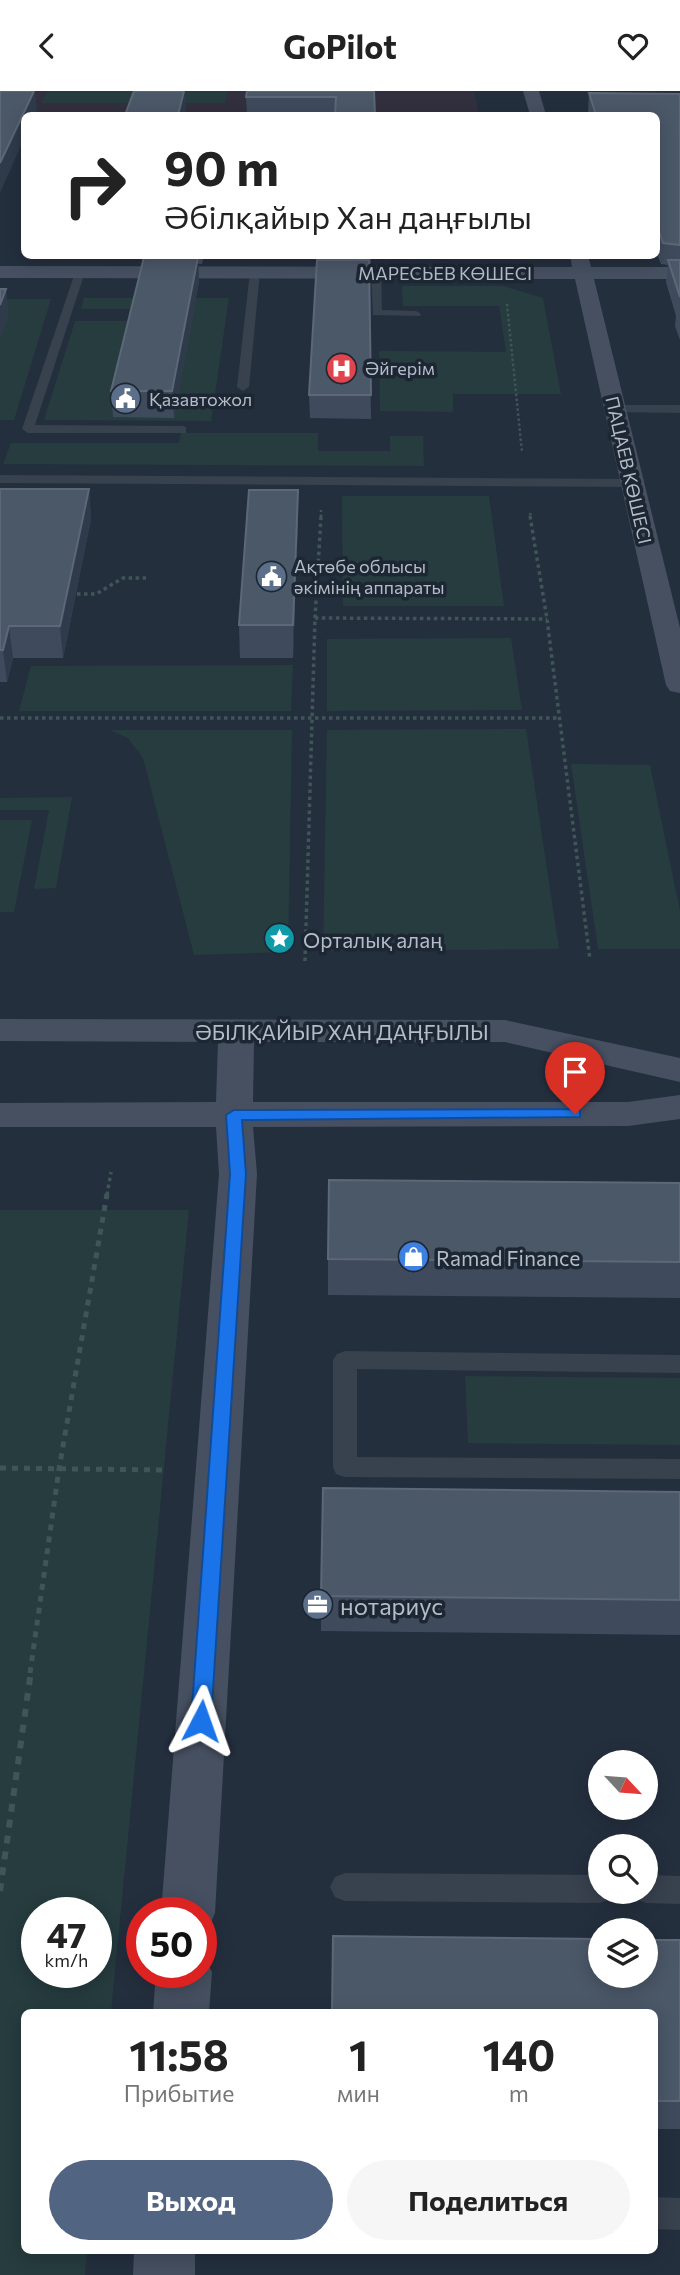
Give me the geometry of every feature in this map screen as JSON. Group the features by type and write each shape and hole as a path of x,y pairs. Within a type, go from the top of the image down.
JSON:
{"main road":[{"path":"531,91 537,112"},
{"name":"МАРЕСЬЕВ КӨШЕСІ","path":"0,272 376,273 582,264 680,273"},
{"name":"ПАЦАЕВ КӨШЕСІ","path":"582,264 613,408 680,685"},
{"name":"ӘБІЛҚАЙЫР ХАН ДАҢҒЫЛЫ","path":"0,1030 505,1031 680,1070"},
{"path":"189,1897 238,1174 234,1115 236,1032"},
{"path":"0,1115 628,1114 680,1107"},
{"path":"181,2009 183,1988"},
{"path":"164,2275 165,2254"}],"lane":[{"path":"80,272 29,429 182,430"},
{"path":"243,387 255,272"},
{"path":"376,273 377,313 416,314"},
{"path":"613,408 680,409"},
{"path":"0,479 631,483"},
{"path":"680,1364 345,1360 345,1467 680,1469"},
{"path":"345,1887 588,1889"},
{"path":"658,1889 680,1890"},
{"path":"658,2213 680,2214"}],"path":[{"path":"507,299 525,483 547,619 590,960"},
{"path":"305,961 322,482"},
{"path":"69,594 96,594 123,578 146,578"},
{"path":"316,618 547,619"},
{"path":"0,718 559,718"},
{"path":"0,1891 59,1469 111,1172"},
{"path":"0,1468 164,1470"}],"shaded area":[{"path":"0,91 474,91 478,112 21,112"}],"green space":[{"path":"48,91 228,91 225,103 41,103"},
{"path":"402,286 503,286 543,298 561,394 453,394 453,412 380,411 379,351 506,352 499,306 403,306"},
{"path":"84,298 229,298 211,421 44,420 75,321 132,321 135,309 81,309"},
{"path":"0,299 51,299 14,420 0,420"},
{"path":"181,433 318,433 318,451 390,451 390,436 423,436 424,466 3,464 11,443 179,443"},
{"path":"342,496 489,496 504,606 343,606"},
{"path":"511,638 522,710 327,711 327,639"},
{"path":"293,665 291,711 19,711 31,666"},
{"path":"526,729 559,949 323,951 327,730"},
{"path":"110,730 292,730 288,952 194,955 143,758 128,738"},
{"path":"571,764 650,765 680,911 680,949 598,949"},
{"path":"72,797 56,888 34,889 49,810 0,810 0,798"},
{"path":"0,820 32,820 14,912 0,912"},
{"path":"0,1210 189,1210 111,2009 21,2009 21,2254 87,2254 85,2275 0,2275"},
{"path":"465,1376 680,1378 680,1445 468,1443"}],"building":[{"path":"0,91 34,91 24,112 21,112 21,119 0,163"},
{"path":"134,91 184,91 179,112 126,112"},
{"path":"247,91 374,91 375,112 335,112 336,97 246,97"},
{"path":"589,93 680,94 680,245 663,243 660,234 660,112 595,112"},
{"path":"144,259 198,259 172,391 111,391"},
{"path":"317,260 369,260 371,395 309,395"},
{"path":"668,260 680,260 680,297"},
{"path":"0,289 6,289 0,305"},
{"path":"0,489 89,489 60,626 9,626 3,650 0,650"},
{"path":"249,490 298,490 293,625 239,625"},
{"path":"329,1180 680,1183 680,1262 328,1259"},
{"path":"323,1488 680,1492 680,1600 321,1596"},
{"path":"333,1936 588,1939 588,1988 658,1988 658,1940 680,1940 680,2101 658,2101 658,2009 332,2009"}],"place":[{"name":"Әйгерім","path":"342,368"},
{"name":"Қазавтожол","path":"126,399"},
{"name":"Ақтөбе облысы әкімінің аппараты","path":"271,576"},
{"name":"Орталық алаң","path":"280,939"},
{"name":"Ramad Finance","path":"413,1257"},
{"name":"нотариус","path":"317,1605"}],"route":[{"path":"201,1721 238,1174 234,1115 575,1114"}]}
